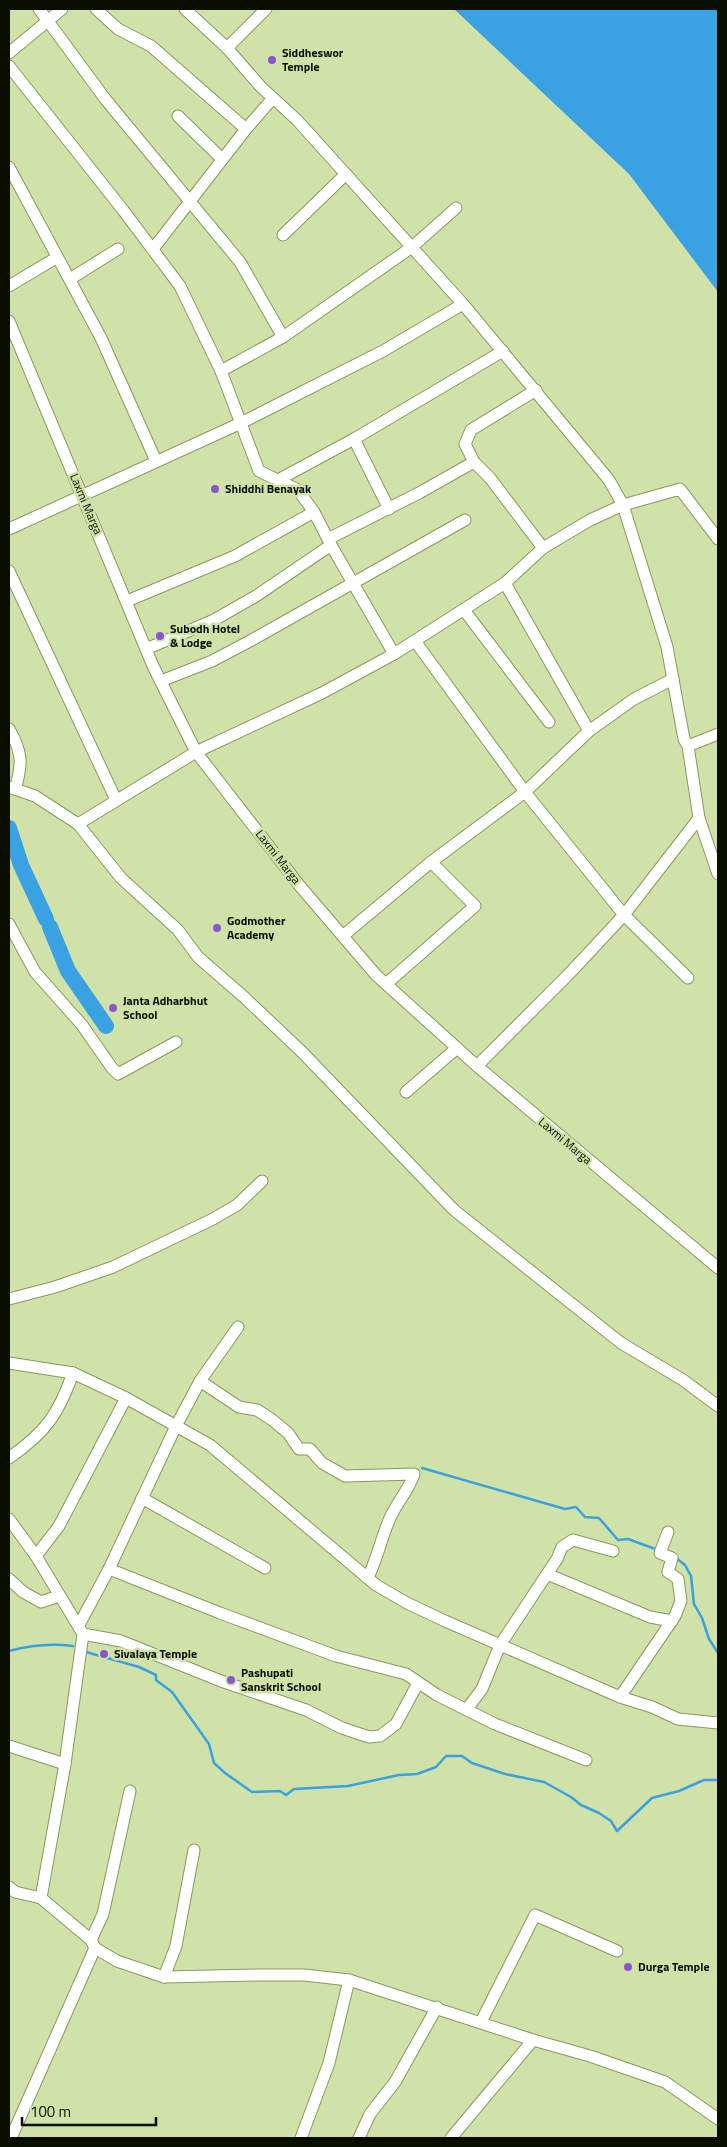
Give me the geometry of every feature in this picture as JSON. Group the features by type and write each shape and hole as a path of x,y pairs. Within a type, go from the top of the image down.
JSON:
{"street":[{"path":"39,9 106,100 240,262 284,337"},
{"path":"9,52 62,9"},
{"path":"96,9 118,29 151,46 246,129"},
{"path":"185,9 227,48 273,98 298,120 463,304 609,480 623,505 667,647 684,739 688,746 699,818 718,874"},
{"path":"227,48 266,9"},
{"path":"9,66 180,286 221,371 259,471 298,490 314,512 329,542 394,654"},
{"path":"153,249 222,159 273,98"},
{"path":"178,116 222,159"},
{"path":"9,167 109,355 156,461"},
{"path":"283,235 346,174"},
{"path":"221,371 284,337 412,247 456,208"},
{"path":"70,279 118,249"},
{"path":"9,286 56,258"},
{"path":"9,529 241,423 383,351 463,304"},
{"name":"Laxmi Marga","path":"9,321 146,649 196,752 299,885 344,935 376,975 477,1066 718,1268"},
{"path":"278,480 354,439 503,351"},
{"path":"536,390 471,430 465,444 474,462 490,478 543,548"},
{"path":"354,439 389,509"},
{"path":"146,649 214,620 256,596 329,542 420,494 474,462"},
{"path":"78,824 196,752 322,693 394,654 505,583 543,548 590,520 623,505 680,489 718,539"},
{"path":"127,601 235,556 314,512"},
{"path":"161,681 212,661 465,520"},
{"path":"9,571 116,800"},
{"path":"505,583 589,731"},
{"path":"464,610 548,722"},
{"path":"415,641 526,792 624,915 688,978"},
{"path":"344,935 431,862 526,792 589,731 634,699 673,679"},
{"path":"9,729 18,745 21,770 12,788 35,796 78,824 121,878 178,930 198,957 302,1052 454,1210 621,1343 683,1380 718,1406"},
{"path":"688,746 718,734"},
{"path":"477,1066 568,975 624,915 699,818"},
{"path":"706,838 718,843"},
{"path":"386,984 475,906 431,862"},
{"path":"9,924 35,972 82,1025 118,1074 176,1042"},
{"path":"406,1092 457,1048"},
{"path":"9,1299 56,1287 113,1267 213,1219 237,1205 262,1181"},
{"path":"41,1898 65,1764 81,1630 176,1426 200,1381 238,1327"},
{"path":"9,1362 74,1373 126,1398 210,1445 262,1487 366,1577 407,1603 620,1697 652,1707 678,1719 718,1723"},
{"path":"9,1458 28,1445 47,1426 62,1403 74,1373"},
{"path":"200,1381 239,1407 256,1410 271,1419 288,1433 300,1449 310,1449 322,1463 345,1476 414,1474 410,1486 390,1518 370,1573 366,1577"},
{"path":"36,1556 59,1526 126,1398"},
{"path":"142,1498 265,1568"},
{"path":"9,1519 36,1556 81,1630 121,1641 221,1681 306,1710 342,1728 369,1736 380,1736 396,1724 418,1683"},
{"path":"620,1697 672,1621 681,1601 678,1579 668,1572 672,1558 660,1553 668,1532"},
{"path":"468,1709 482,1689 500,1645 557,1560 562,1547 573,1540 613,1551"},
{"path":"109,1569 336,1656 406,1674 437,1695 509,1730 586,1760"},
{"path":"547,1574 650,1617 672,1621"},
{"path":"9,1579 23,1592 40,1602 59,1596"},
{"path":"9,1746 65,1764"},
{"path":"11,2138 93,1944 103,1914 130,1791"},
{"path":"164,1977 176,1946 194,1850"},
{"path":"9,1886 15,1892 41,1898 93,1944 117,1961 164,1977 258,1975 304,1976 349,1980 437,2007 533,2040 590,2056 665,2082 718,2119"},
{"path":"481,2022 535,1915 617,1950"},
{"path":"301,2138 329,2064 349,1980"},
{"path":"359,2138 370,2114 395,2082 437,2007"},
{"path":"451,2138 533,2040"}],"water":[{"path":"454,9 718,9 718,292 629,174"}],"waterway":[{"path":"9,828 21,865 46,919"},
{"path":"50,927 68,971 106,1026"},
{"path":"422,1468 565,1509 576,1507 585,1517 599,1518 618,1540 628,1539 658,1550"},
{"path":"676,1558 685,1565 691,1576 694,1604 702,1618 709,1639 718,1653"},
{"path":"9,1651 41,1645 73,1646"},
{"path":"86,1652 139,1667 156,1675 156,1680 172,1692 209,1744 214,1763 252,1792 280,1791 286,1795 294,1789 348,1786 399,1775 417,1774 436,1767 446,1756 462,1756 472,1763 505,1774 544,1782 611,1821 617,1831 652,1798 679,1791 704,1780 718,1780"}],"place":[{"name":"Siddheswor Temple","path":"272,60"},
{"name":"Shiddhi Benayak","path":"215,489"},
{"name":"Subodh Hotel & Lodge","path":"160,636"},
{"name":"Godmother Academy","path":"217,928"},
{"name":"Janta Adharbhut School","path":"113,1008"},
{"name":"Sivalaya Temple","path":"104,1654"},
{"name":"Pashupati Sanskrit School","path":"231,1680"},
{"name":"Durga Temple","path":"628,1967"}]}
